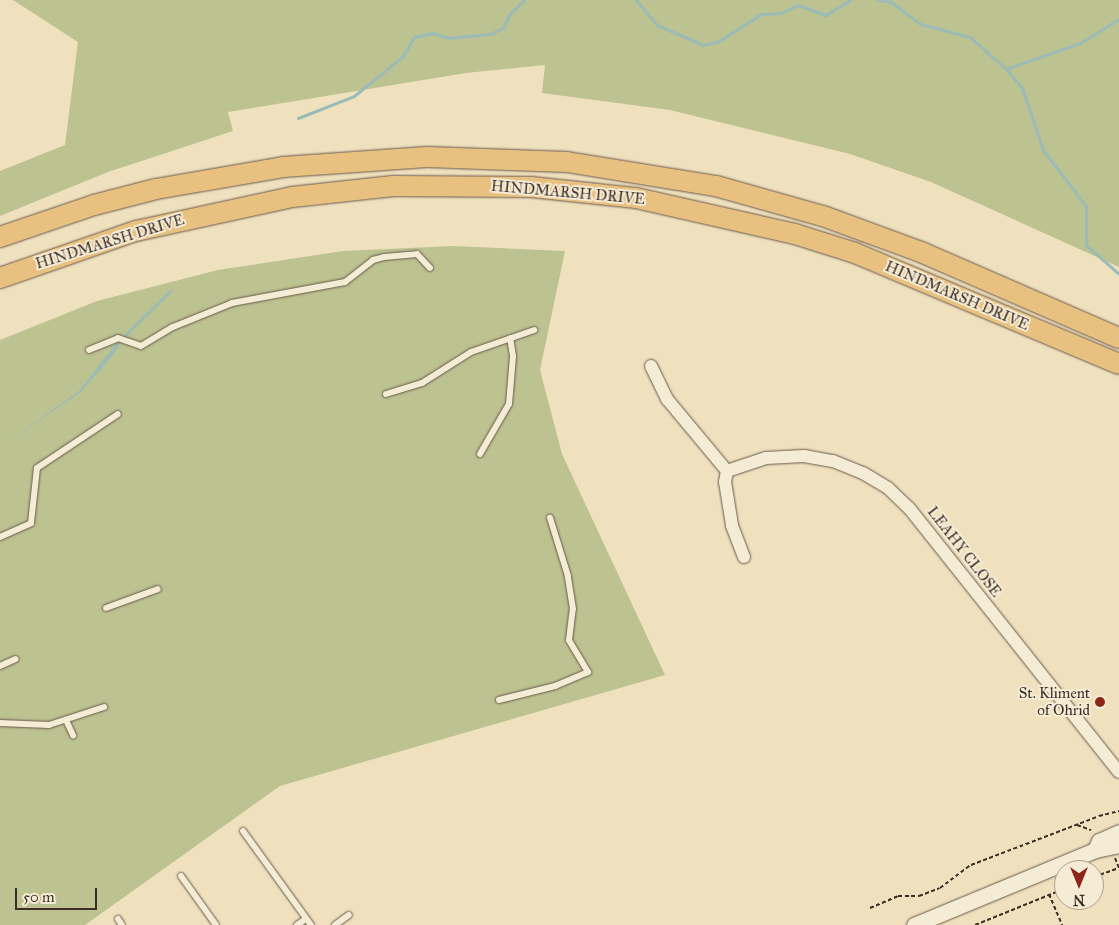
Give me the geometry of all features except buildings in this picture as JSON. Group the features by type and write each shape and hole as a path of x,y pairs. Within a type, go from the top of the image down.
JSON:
{"main road":[{"name":"HINDMARSH DRIVE","path":"0,237 94,205 156,189 283,167 427,157 567,162 716,186 823,216 921,252 1119,338"},
{"name":"HINDMARSH DRIVE","path":"0,278 136,231 292,197 393,186 531,187 636,198 795,234 855,253 1119,364"}],"street":[{"path":"651,366 667,399 727,471 725,482 732,524 744,557"},
{"name":"LEAHY CLOSE","path":"727,471 766,458 804,456 849,466 888,488 909,508 1119,772"},
{"path":"1095,850 1099,841 1119,832"},
{"path":"914,925 1095,850 1119,845"}],"lane":[{"path":"89,350 118,338 140,346 173,327 232,303 345,282 373,260 384,256 417,254 430,268"},
{"path":"386,394 422,383 471,352 534,330"},
{"path":"480,454 509,404 513,356 510,338"},
{"path":"0,537 31,523 37,468 118,414"},
{"path":"499,700 555,686 588,672 570,640 573,609 568,576 550,518"},
{"path":"106,608 158,589"},
{"path":"0,666 16,659"},
{"path":"0,723 49,725 104,707"},
{"path":"66,720 73,735"},
{"path":"243,831 311,925"},
{"path":"181,876 216,925"},
{"path":"338,924 349,915"},
{"path":"297,925 306,918"}],"path":[{"path":"870,908 898,896 919,896 940,888 971,865 1099,816 1119,811"},
{"path":"1104,873 1119,868"},
{"path":"975,925 1054,893"},
{"path":"1050,894 1062,925"}],"green space":[{"path":"13,0 1119,0 1119,267 931,182 850,154 670,110 542,93 545,65 466,73 228,112 233,131 108,172 0,216 0,171 65,145 78,42"},
{"path":"453,246 565,251 540,370 562,454 665,675 280,786 85,925 0,925 0,340 97,301 218,270 343,251"}],"water":[{"path":"171,289 173,291 121,342 116,351 82,391 0,448 79,391 119,340"}],"waterway":[{"path":"298,118 354,96 403,56 414,37 433,33 448,38 490,34 503,28 509,15 524,0"},
{"path":"636,0 657,25 703,45 719,41 761,14 781,13 798,5 826,15 850,0"},
{"path":"878,0 891,2 920,24 970,37 1006,69 1022,88 1043,150 1086,206 1086,245 1119,274"},
{"path":"1006,69 1080,43 1119,19"}],"place":[{"name":"St. Kliment of Ohrid","path":"1100,702"}]}
